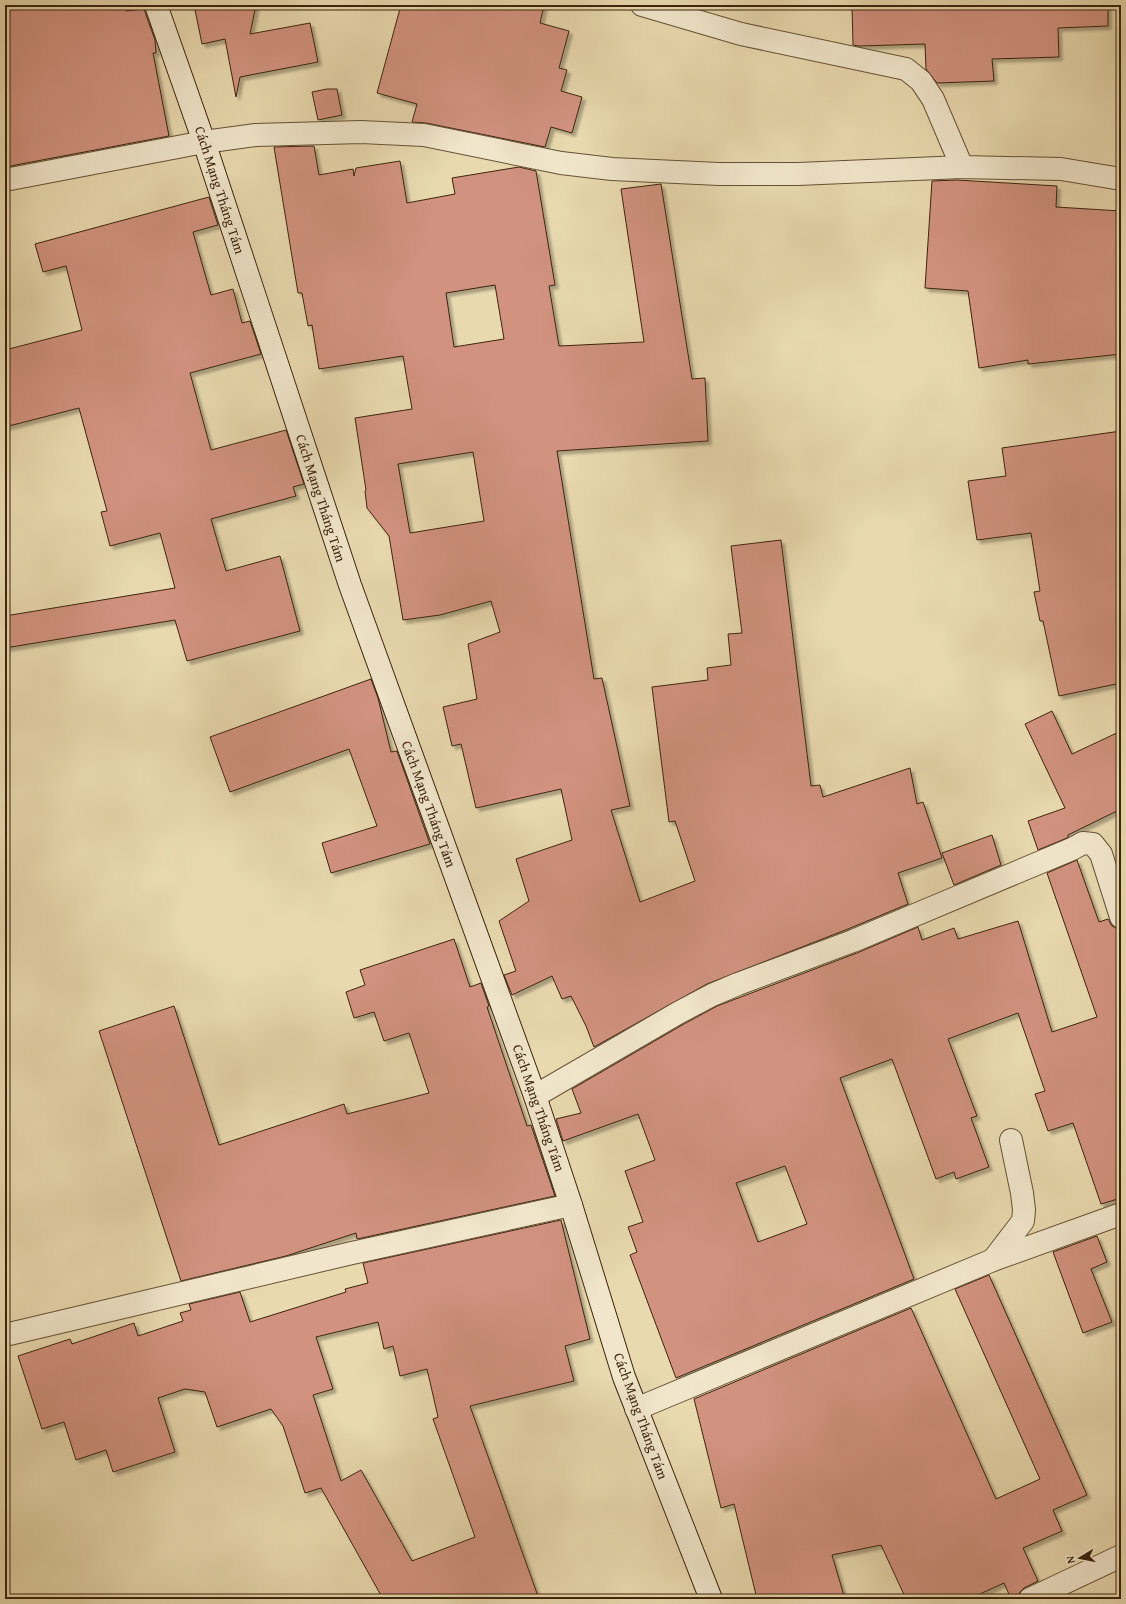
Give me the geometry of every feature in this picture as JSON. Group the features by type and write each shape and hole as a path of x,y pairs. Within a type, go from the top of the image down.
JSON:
{"street":[{"name":"Cách Mạng Tháng Tám","path":"156,5 204,142 350,585 535,1096 572,1204 624,1377 711,1599"},
{"path":"642,5 741,34 906,69 921,81 933,99 962,167"},
{"path":"5,180 204,142 256,134 361,132 424,135 561,163 612,169 718,174 798,174 962,167 1061,169 1121,179"},
{"path":"535,1096 678,1013 712,995 867,935 1072,850 1083,843 1093,844 1100,854 1121,917"},
{"path":"993,1260 1023,1221 1023,1198 1011,1140"},
{"path":"5,1335 352,1253 572,1204"},
{"path":"636,1409 993,1260 1121,1214"},
{"path":"1030,1599 1121,1556"}],"building":[{"path":"5,5 125,5 126,11 144,9 155,40 156,53 153,53 169,136 5,167"},
{"path":"194,5 256,5 250,34 310,23 318,62 240,77 236,97 225,39 202,44"},
{"path":"401,5 544,5 540,23 569,31 559,68 567,70 561,91 582,97 572,133 551,127 545,147 426,123 412,122 417,104 377,93"},
{"path":"852,5 1108,5 1108,26 1058,28 1059,57 992,59 994,81 937,83 926,69 925,44 853,45"},
{"path":"337,89 342,115 318,120 312,92"},
{"path":"314,146 319,175 353,169 354,176 356,168 400,161 407,203 455,194 452,178 519,167 536,171 555,285 549,286 559,346 644,342 621,189 661,184 692,379 705,378 708,441 557,451 594,679 602,678 630,806 611,810 640,902 695,881 675,821 669,822 652,687 708,680 707,668 731,665 728,634 742,633 731,546 781,540 811,786 820,785 823,797 910,768 917,804 923,802 942,858 898,873 908,904 707,984 594,1047 586,1026 571,996 562,999 552,976 512,995 504,975 516,971 499,921 529,901 516,859 572,840 561,789 476,808 461,744 452,746 443,707 477,699 468,644 500,632 491,601 440,615 403,620 389,536 367,508 366,490 355,418 412,409 403,356 319,369 312,325 308,326 302,293 298,293 274,147","holes":["495,285 504,339 454,347 446,293","473,452 484,521 410,533 398,464"]},
{"path":"957,180 1057,186 1056,207 1121,211 1121,354 1028,364 1028,360 979,368 968,291 925,288 932,181"},
{"path":"209,197 218,225 193,232 211,295 233,289 242,323 250,321 261,354 190,373 211,450 286,430 304,484 293,487 296,496 211,519 226,571 280,556 300,631 187,661 175,620 5,648 5,616 175,588 160,533 110,546 101,512 107,511 79,408 5,427 5,350 82,330 66,266 43,272 35,244"},
{"path":"1121,431 1121,683 1059,696 1043,621 1040,621 1034,592 1040,591 1031,533 977,540 968,481 1006,476 1002,448"},
{"path":"371,679 378,698 391,752 397,751 430,844 331,873 322,843 377,826 349,749 230,792 210,737"},
{"path":"1052,711 1072,754 1121,731 1121,809 1068,835 1067,838 1038,850 1028,821 1065,808 1025,724"},
{"path":"992,835 1001,865 954,885 942,853"},
{"path":"1077,860 1099,922 1108,919 1112,926 1118,929 1121,937 1121,1198 1101,1204 1073,1123 1048,1131 1035,1094 1045,1091 1018,1013 948,1039 977,1116 971,1118 989,1167 956,1179 954,1172 936,1179 892,1059 840,1078 914,1279 676,1378 630,1255 637,1252 628,1227 643,1222 625,1171 655,1160 638,1114 563,1141 556,1119 581,1113 572,1089 717,1006 857,953 918,927 922,940 954,928 958,939 1018,921 1052,1032 1097,1017 1047,873","holes":["785,1166 807,1224 758,1242 736,1183"]},
{"path":"454,939 470,987 481,983 489,1006 487,1007 527,1126 531,1125 555,1196 357,1239 356,1233 286,1256 181,1281 99,1031 174,1006 219,1145 344,1104 347,1114 429,1093 409,1033 384,1041 374,1012 354,1018 346,992 365,985 360,970"},
{"path":"561,1220 590,1339 565,1346 574,1381 470,1406 539,1599 383,1599 321,1488 305,1493 283,1426 271,1409 217,1427 205,1392 185,1389 158,1398 175,1452 113,1472 106,1450 76,1460 64,1422 42,1429 18,1356 70,1339 72,1344 134,1323 138,1336 183,1321 180,1313 191,1310 189,1304 240,1292 250,1322 346,1292 345,1289 368,1283 363,1263","holes":["378,1322 384,1349 393,1346 400,1376 427,1369 438,1417 433,1419 475,1537 412,1561 361,1470 341,1481 313,1395 333,1389 316,1337"]},
{"path":"1097,1236 1107,1262 1091,1269 1112,1322 1083,1333 1053,1252"},
{"path":"989,1275 1087,1495 1053,1510 1062,1531 1023,1548 1038,1581 1024,1588 1018,1597 1012,1599 1004,1583 969,1599 906,1599 881,1545 832,1555 845,1599 757,1599 734,1504 721,1508 694,1399 911,1308 996,1499 1040,1479 955,1289"}]}
